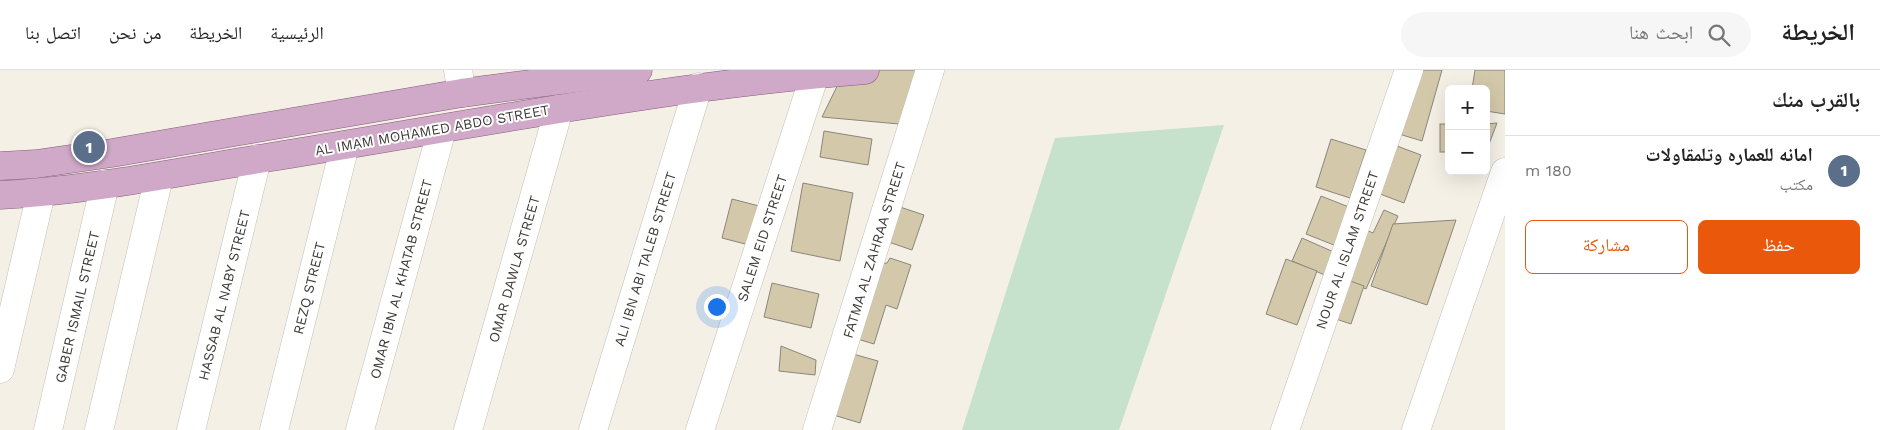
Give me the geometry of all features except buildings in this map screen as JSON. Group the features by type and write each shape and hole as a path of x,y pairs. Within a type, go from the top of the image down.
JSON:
{"main road":[{"name":"AL IMAM MOHAMED ABDO STREET","path":"0,166 36,164 112,153 460,82 638,70"},
{"name":"AL IMAM MOHAMED ABDO STREET","path":"0,195 41,193 159,176 698,87 865,70"}],"street":[{"name":"FATMA AL ZAHRAA STREET","path":"817,430 930,70"},
{"name":"NOUR AL ISLAM STREET","path":"1286,430 1409,70"},
{"name":"SALEM EID STREET","path":"700,430 815,74"},
{"name":"ALI IBN ABI TALEB STREET","path":"593,430 698,87"},
{"name":"OMAR DAWLA STREET","path":"468,430 559,109"},
{"name":"OMAR IBN AL KHATAB STREET","path":"360,430 442,129"},
{"name":"REZQ STREET","path":"274,430 344,145"},
{"name":"HASSAB AL NABY STREET","path":"191,430 257,159"},
{"path":"1416,430 1505,172"},
{"path":"99,430 159,176"},
{"name":"GABER ISMAIL STREET","path":"48,430 105,184"},
{"path":"0,369 41,193"}],"green space":[{"path":"1224,125 1119,430 962,430 1055,138"}],"place":[{"name":"امانه للعماره وتلمقاولات","path":"89,147"}]}
